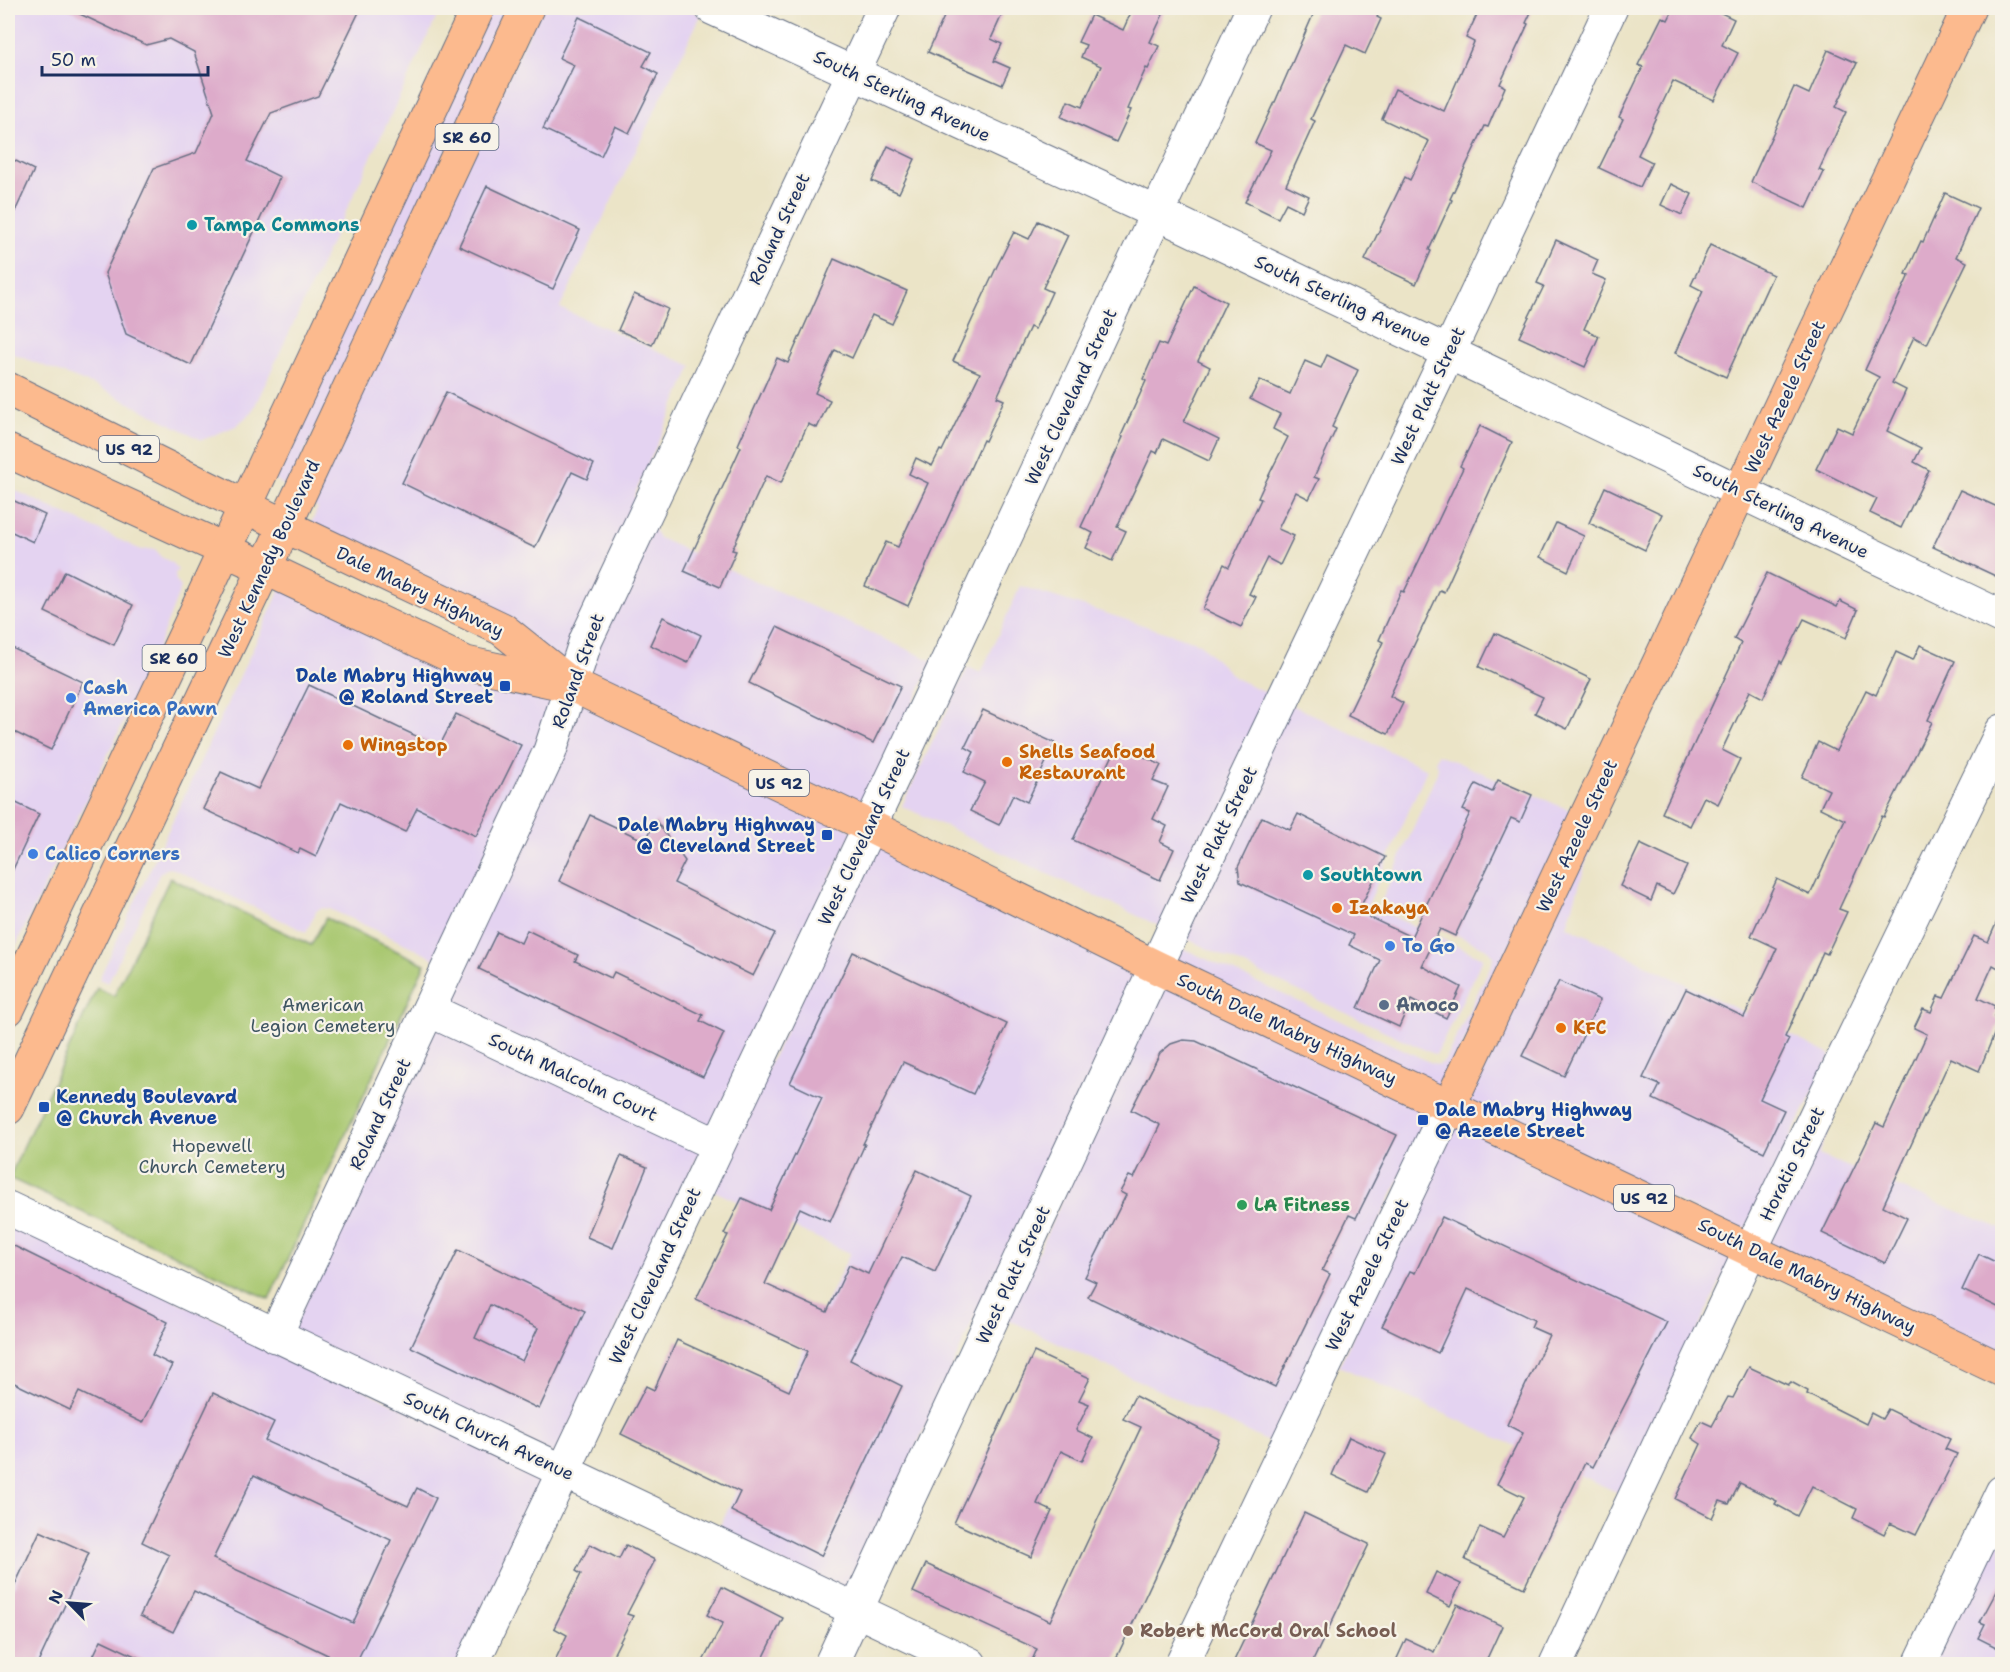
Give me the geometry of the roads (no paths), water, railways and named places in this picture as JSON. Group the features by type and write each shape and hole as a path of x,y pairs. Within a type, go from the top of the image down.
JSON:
{"main road":[{"name":"SR 60","path":"8,1009 478,8"},
{"path":"470,132 467,86 504,8"},
{"name":"West Kennedy Boulevard","path":"8,1108 285,526 527,8"},
{"name":"West Azeele Street","path":"1449,1106 1969,8"},
{"name":"US 92","path":"8,388 245,507"},
{"name":"US 92","path":"8,451 466,663 572,685"},
{"name":"Dale Mabry Highway","path":"245,507 502,629 572,685"},
{"name":"South Dale Mabry Highway","path":"572,685 869,826 1156,967 1751,1248 2002,1370"}],"street":[{"name":"South Sterling Avenue","path":"712,8 1157,213 2002,617"},
{"name":"Roland Street","path":"275,1336 550,751 586,640 884,8"},
{"name":"West Cleveland Street","path":"472,1665 1253,8"},
{"name":"West Platt Street","path":"831,1665 1156,967 1611,8"},
{"name":"Horatio Street","path":"1556,1665 1751,1248 2002,731"},
{"name":"South Malcolm Court","path":"429,1010 717,1145"},
{"name":"West Azeele Street","path":"1182,1665 1449,1106"},
{"name":"South Church Avenue","path":"8,1208 970,1665"},
{"path":"1920,1665 2002,1492"}],"place":[{"name":"Tampa Commons","path":"192,225"},
{"name":"Dale Mabry Highway @ Roland Street","path":"505,686"},
{"name":"Cash America Pawn","path":"71,698"},
{"name":"Wingstop","path":"348,745"},
{"name":"Shells Seafood Restaurant","path":"1007,762"},
{"name":"Dale Mabry Highway @ Cleveland Street","path":"827,835"},
{"name":"Calico Corners","path":"33,854"},
{"name":"Southtown","path":"1308,875"},
{"name":"Izakaya","path":"1337,908"},
{"name":"To Go","path":"1390,946"},
{"name":"Amoco","path":"1384,1005"},
{"name":"KFC","path":"1561,1028"},
{"name":"Kennedy Boulevard @ Church Avenue","path":"44,1107"},
{"name":"Dale Mabry Highway @ Azeele Street","path":"1423,1120"},
{"name":"LA Fitness","path":"1242,1205"},
{"name":"Robert McCord Oral School","path":"1128,1631"}],"park label":[{"name":"American Legion Cemetery","path":"323,1015"},
{"name":"Hopewell Church Cemetery","path":"212,1156"}]}
